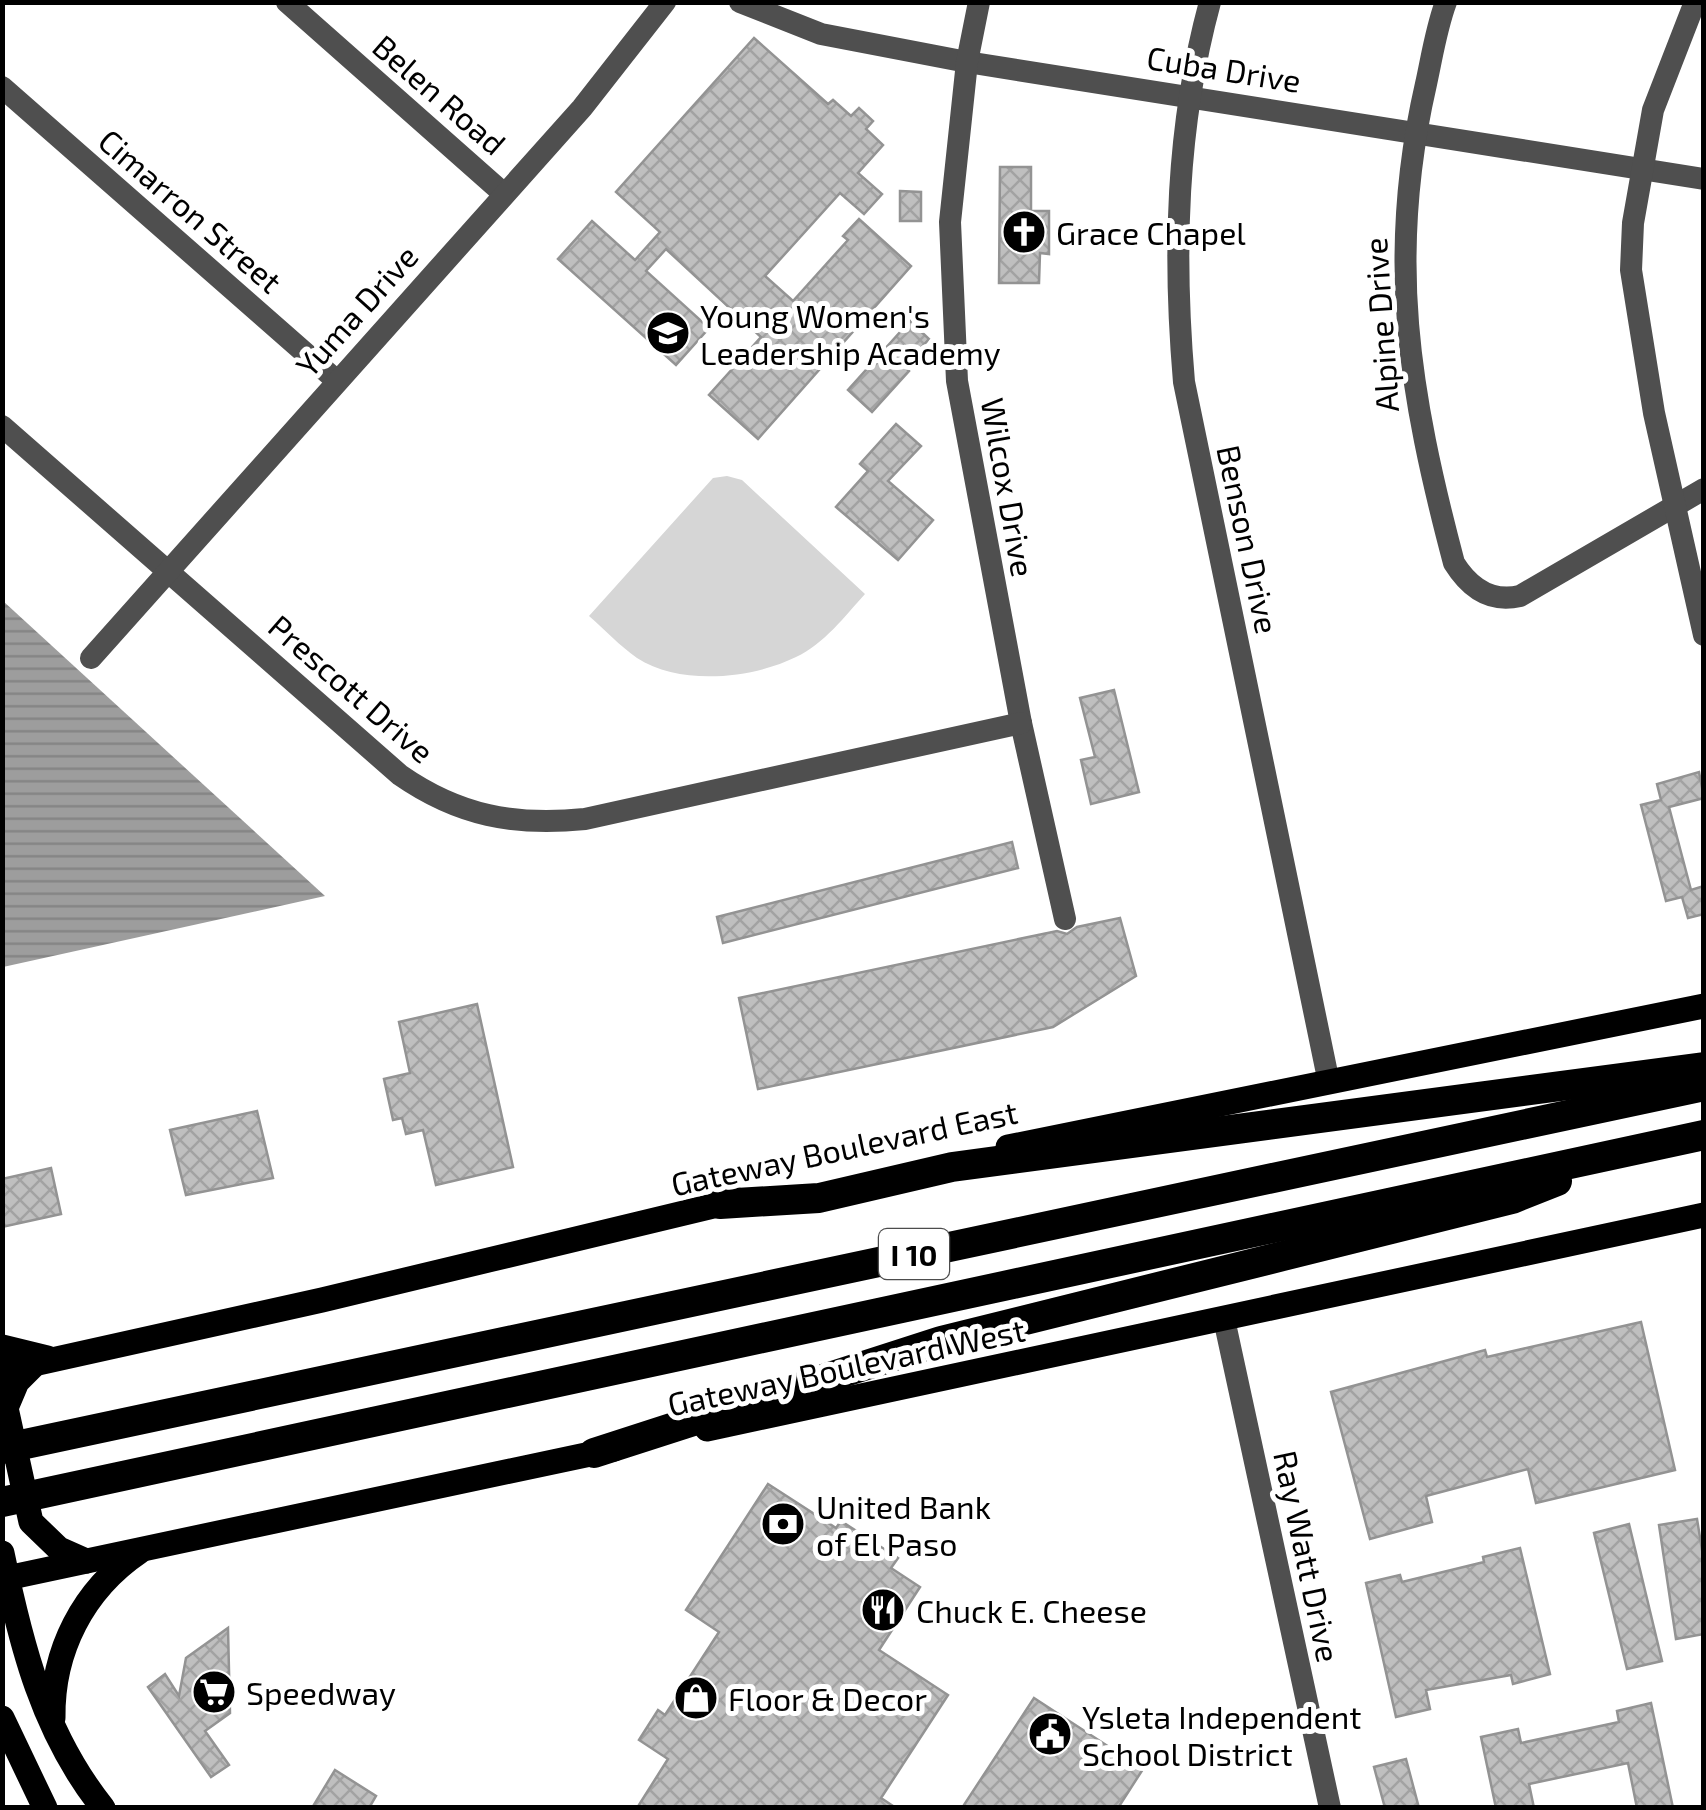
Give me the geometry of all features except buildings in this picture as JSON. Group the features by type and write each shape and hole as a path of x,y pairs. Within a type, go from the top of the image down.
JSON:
{"highway":[{"path":"720,1204 819,1198 952,1167 1704,1067"},
{"name":"I 10","path":"2,1449 1704,1086"},
{"name":"I 10","path":"2,1502 1704,1134"},
{"path":"594,1453 941,1341 1512,1199 1651,1146"}],"main road":[{"name":"Gateway Boulevard East","path":"2,1370 720,1204 1704,1006"},
{"name":"Gateway Boulevard West","path":"4,1570 87,1561 1704,1215"},
{"path":"2,1347 46,1361"},
{"path":"46,1361 17,1382 6,1408 31,1522 59,1550 87,1561"},
{"path":"54,1728 54,1683 67,1639 98,1588 145,1548"},
{"path":"4,1570 25,1659 80,1780 103,1808"},
{"path":"2,1718 45,1808"}],"street":[{"name":"Belen Road","path":"287,2 504,194"},
{"name":"Yuma Drive","path":"91,658 582,108 666,2"},
{"name":"Cuba Drive","path":"740,2 821,34 967,62 1415,130 1704,179"},
{"name":"Wilcox Drive","path":"979,2 967,62 950,222 958,382 1021,722 1065,919"},
{"name":"Benson Drive","path":"1210,2 1190,96 1178,189 1178,309 1184,382 1329,1083"},
{"name":"Alpine Drive","path":"1446,2 1415,130 1402,279 1408,353 1454,563 1465,580 1494,598 1520,596 1676,504"},
{"path":"1695,2 1663,74 1642,168 1631,270 1635,317 1704,635"},
{"name":"Cimarron Street","path":"2,87 337,381"},
{"name":"Prescott Drive","path":"2,426 400,775 452,807 485,818 539,824 585,819 1021,722"},
{"path":"1676,504 1704,489"},
{"name":"Ray Watt Drive","path":"1224,1319 1330,1808"}],"shaded area":[{"path":"713,478 742,480 865,594 816,645 778,665 716,676 694,676 654,667 637,658 589,616"},
{"path":"3,601 325,896 3,967"}],"place":[{"name":"Grace Chapel","path":"1024,232"},
{"name":"Young Women's Leadership Academy","path":"668,333"},
{"name":"United Bank of El Paso","path":"783,1524"},
{"name":"Chuck E. Cheese","path":"883,1610"},
{"name":"Speedway","path":"214,1692"},
{"name":"Floor & Decor","path":"696,1698"},
{"name":"Ysleta Independent School District","path":"1050,1734"}]}
